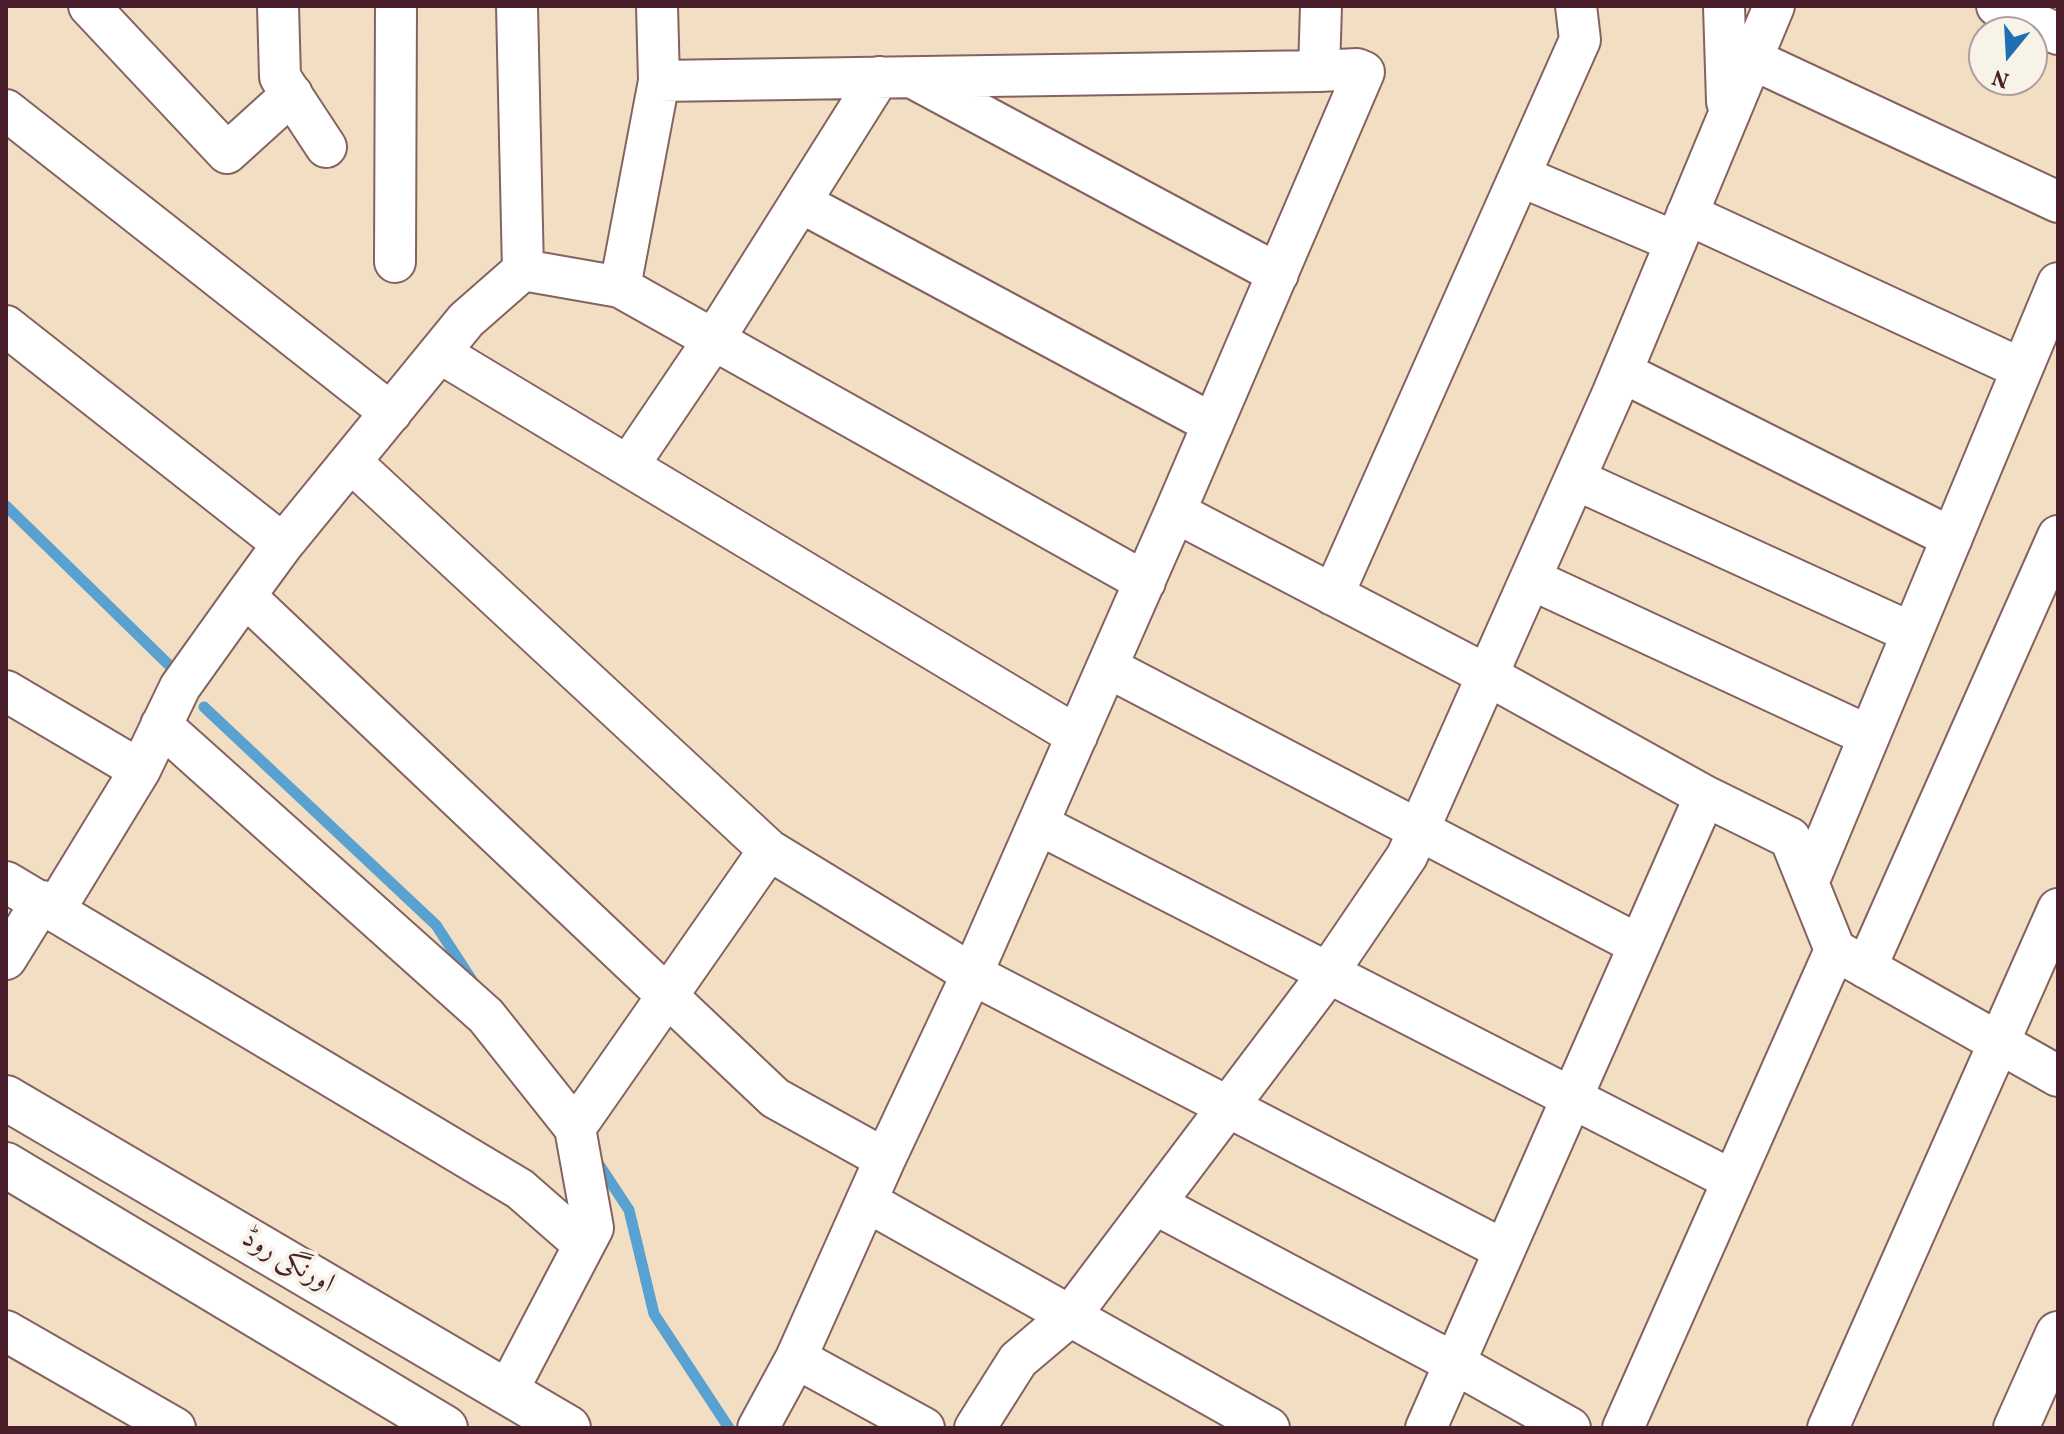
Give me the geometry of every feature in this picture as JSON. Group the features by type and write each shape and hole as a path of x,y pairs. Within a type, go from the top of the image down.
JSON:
{"main road":[{"name":"اورنگی روڈ","path":"6,1098 568,1428"},
{"path":"6,1165 445,1428"},
{"path":"2016,1428 2058,1334"}],"street":[{"path":"89,6 227,153 292,94"},
{"path":"278,6 280,77 326,147"},
{"path":"395,262 396,6"},
{"path":"517,6 523,270"},
{"path":"620,287 659,81 657,6"},
{"path":"1319,71 1321,6"},
{"path":"1333,595 1580,40 1576,6"},
{"path":"1724,6 1727,118"},
{"path":"975,1428 1018,1360 1070,1316 1155,1204 1328,973 1407,856 1622,372 1774,6"},
{"path":"1997,6 2058,34"},
{"path":"1752,59 2058,202"},
{"path":"659,81 1357,69 1364,72 1145,582 972,974 796,1358 758,1428"},
{"path":"628,466 714,339 800,202 895,77"},
{"path":"895,77 1278,274"},
{"path":"6,110 391,413"},
{"path":"1520,176 1681,228 2022,369"},
{"path":"800,202 1213,424"},
{"path":"523,270 620,287 1145,582"},
{"path":"6,959 49,905 140,770 180,687 283,544 466,320 523,270"},
{"path":"1808,883 2058,283"},
{"path":"6,326 283,544"},
{"path":"440,353 1077,736"},
{"path":"1622,372 1952,538"},
{"path":"351,462 769,850 972,974 1504,1250"},
{"path":"1575,479 1912,633"},
{"path":"1175,512 1487,675 1705,796 1790,838 1808,883 1850,959 2058,1076"},
{"path":"1623,1428 1732,1180 1850,959 2058,536"},
{"path":"1531,579 1869,736"},
{"path":"245,596 775,1098 885,1159"},
{"path":"1107,667 1639,945"},
{"path":"6,691 140,770"},
{"path":"161,725 486,1016 575,1128 593,1228 507,1392"},
{"path":"1426,1428 1705,796"},
{"path":"1038,824 1732,1180"},
{"path":"575,1128 769,850"},
{"path":"6,882 520,1189 584,1245"},
{"path":"1828,1428 2058,909"},
{"path":"866,1201 1269,1428"},
{"path":"1155,1204 1570,1428"},
{"path":"6,1331 153,1423"},
{"path":"796,1358 924,1428"}],"waterway":[{"path":"6,506 170,666"},
{"path":"204,707 436,925 473,982"},
{"path":"596,1160 629,1210 654,1314 729,1428"}]}
